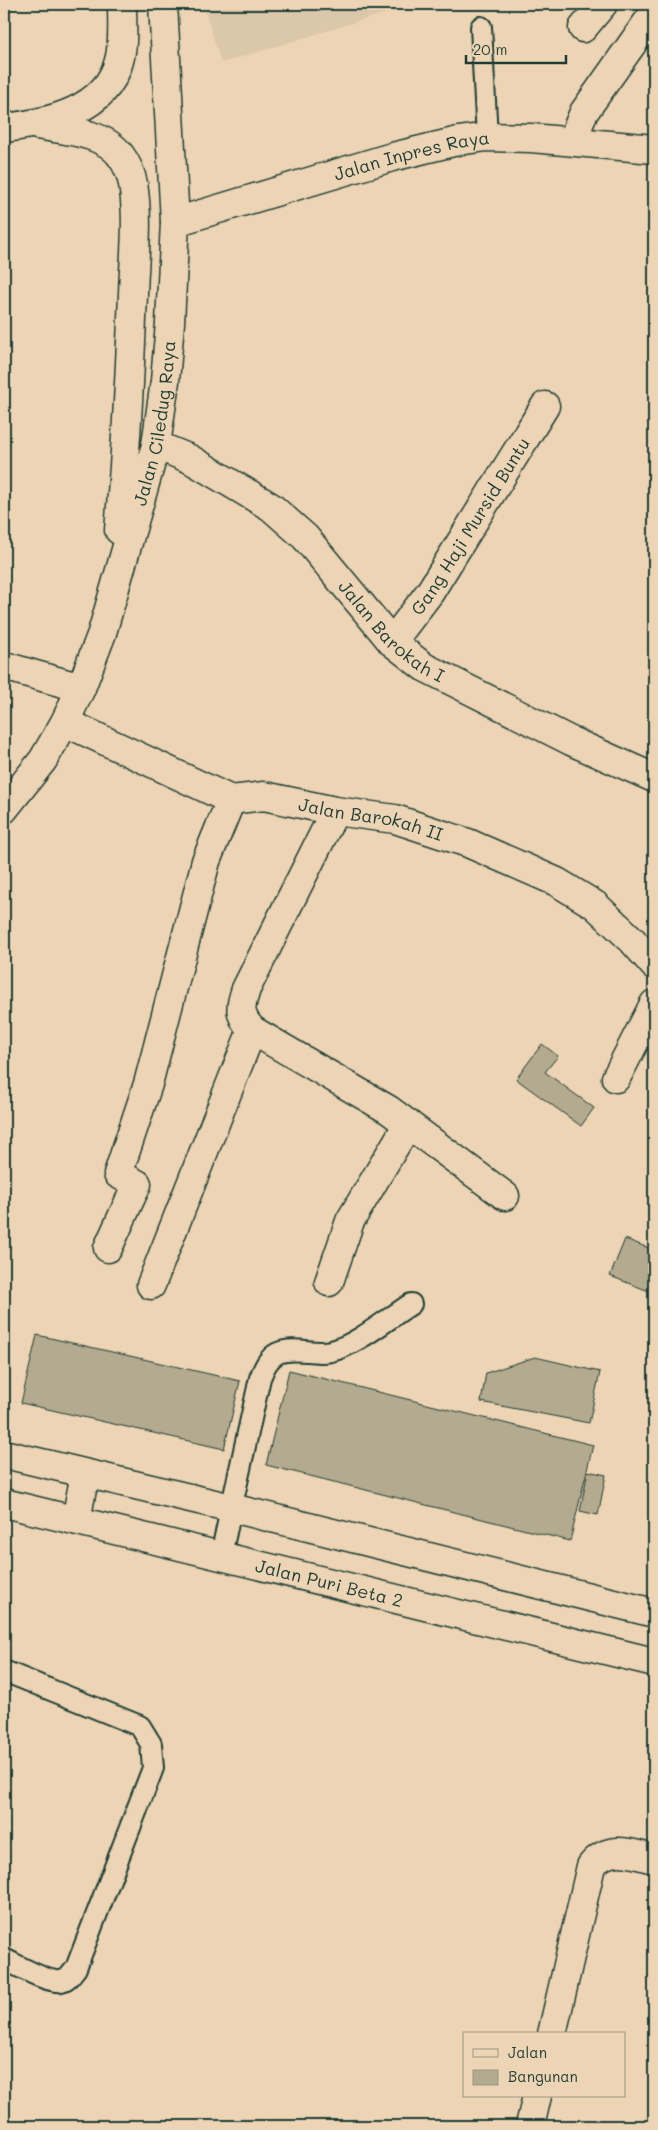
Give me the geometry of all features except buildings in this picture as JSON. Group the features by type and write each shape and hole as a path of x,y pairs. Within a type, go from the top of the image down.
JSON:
{"street":[{"path":"4,128 37,125 85,106 109,84 115,73 121,50 122,4"},
{"name":"Jalan Ciledug Raya","path":"4,809 31,776 65,722 81,688 102,633 156,445 165,381 170,323 175,222 163,4"},
{"path":"583,28 603,4"},
{"path":"572,141 584,112 654,13"},
{"path":"37,125 90,136 109,145 122,156 131,175 133,185 135,228 130,382 115,589"},
{"name":"Jalan Inpres Raya","path":"175,222 392,157 458,141 487,137 572,141 654,149"},
{"name":"Gang Haji Mursid Buntu","path":"392,642 430,592 544,406"},
{"name":"Jalan Barokah I","path":"156,445 190,459 271,507 305,537 392,642 424,667 571,741 654,778"},
{"path":"4,666 81,688"},
{"path":"65,722 231,800 206,861 148,1084 118,1174 137,1184 108,1248"},
{"path":"4,797 31,776"},
{"name":"Jalan Barokah II","path":"231,800 264,796 335,811 395,819 468,843 557,882 595,905 632,940 654,965"},
{"path":"335,811 246,989 240,1006 243,1020 252,1030 389,1110 505,1196"},
{"path":"616,1078 654,1004"},
{"path":"151,1285 252,1030"},
{"path":"329,1282 350,1221 408,1124"},
{"path":"4,1454 232,1508 654,1613"},
{"path":"76,1520 86,1474"},
{"name":"Jalan Puri Beta 2","path":"4,1503 654,1662"},
{"path":"552,2032 591,1866 598,1858 607,1853 619,1852 654,1859"},
{"path":"530,2126 537,2098"}],"lane":[{"path":"481,27 487,137"},
{"path":"222,1556 260,1378 266,1364 276,1354 292,1350 315,1353 333,1351 349,1344 411,1304"},
{"path":"4,1671 140,1726 152,1744 153,1768 76,1968 71,1976 61,1981 49,1979 4,1959"}],"shaded area":[{"path":"203,4 415,4 221,63"}]}
